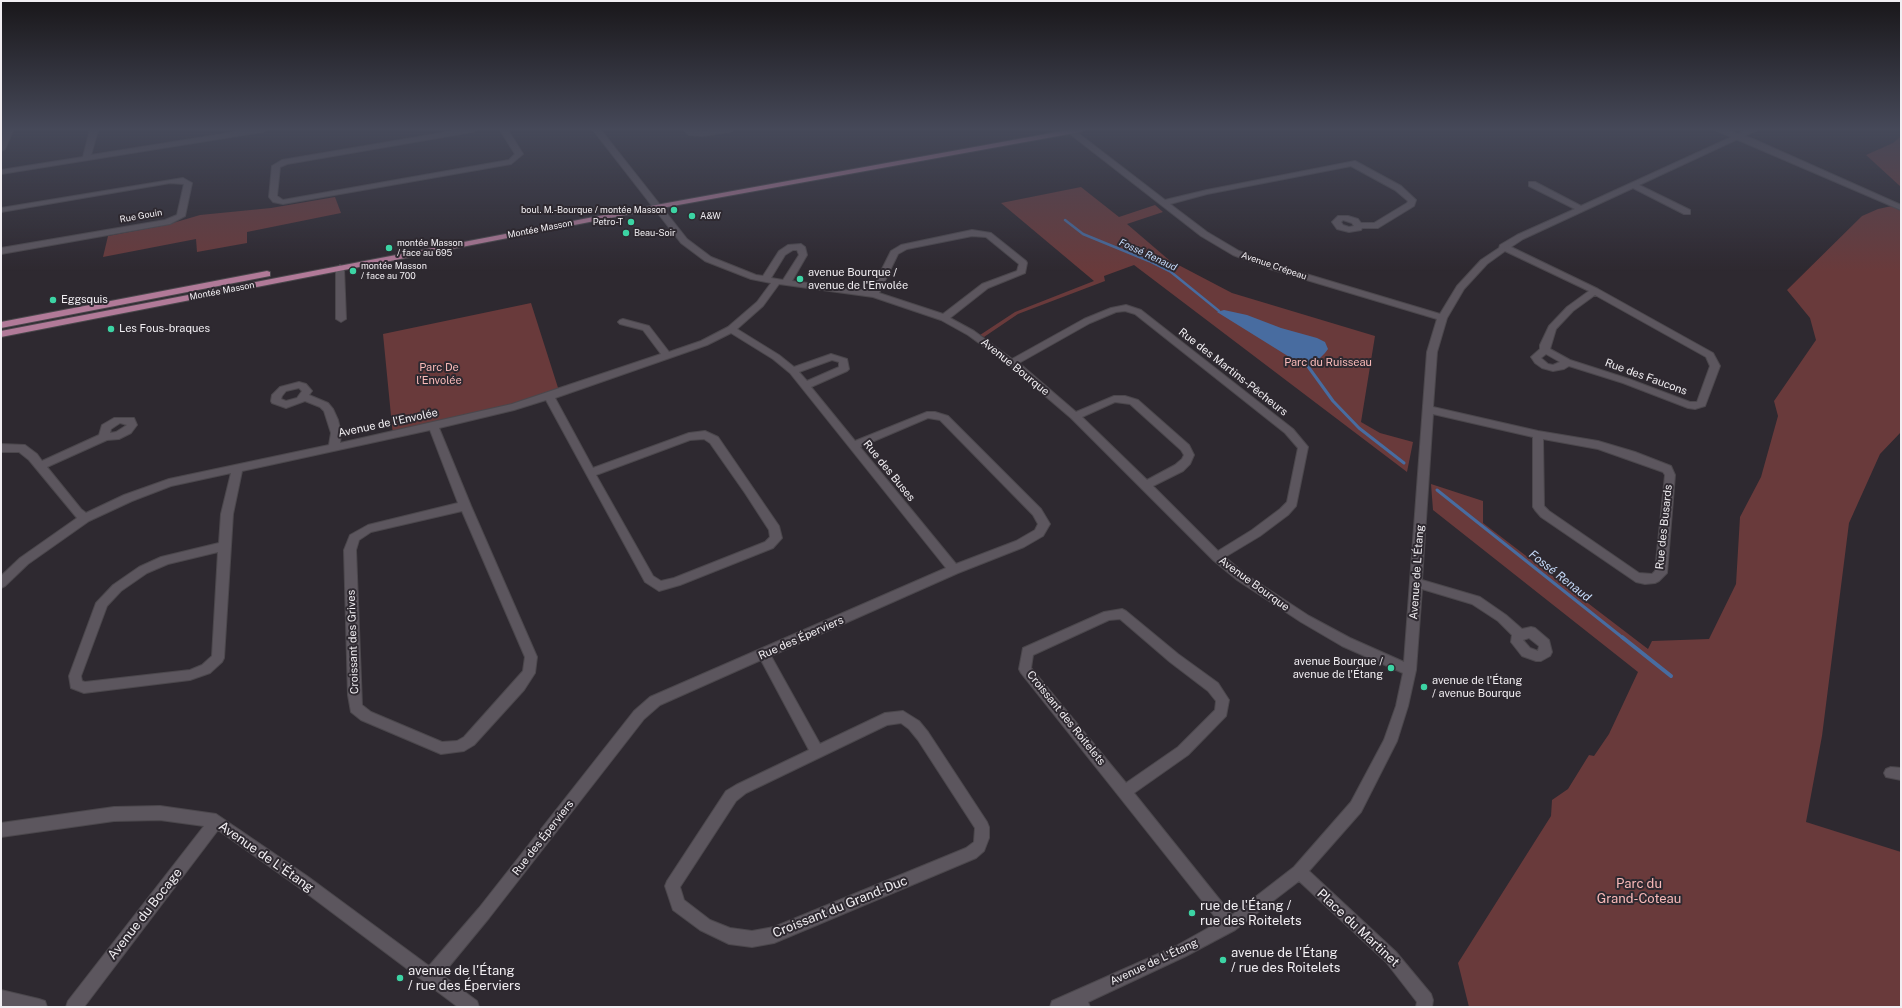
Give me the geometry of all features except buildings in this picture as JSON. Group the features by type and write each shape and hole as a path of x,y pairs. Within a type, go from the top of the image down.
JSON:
{"main road":[{"name":"Montée Masson","path":"1,325 804,177"},
{"name":"Montée Masson","path":"1,334 340,268 654,204"}],"street":[{"path":"274,177 273,197 276,200 283,202 425,177"},
{"name":"Avenue Bourque","path":"633,177 684,241 708,259 754,277 874,294 944,318 980,339 1012,363 1075,416 1217,557 1262,592 1305,620 1346,642 1410,670"},
{"name":"Avenue Crépeau","path":"1130,177 1214,241 1249,259 1442,318"},
{"path":"1164,203 1207,192 1282,177"},
{"path":"1359,225 1375,226 1411,204 1412,200 1398,188 1378,177"},
{"name":"Avenue de L'Étang","path":"1058,1007 1080,1002 1230,925 1299,872 1356,807 1390,741 1402,706 1410,670 1432,352 1442,318 1460,288 1484,262 1503,247 1533,230 1649,177"},
{"path":"1823,177 1851,190 1866,199 1901,213"},
{"path":"1834,177 1901,208"},
{"name":"Rue Gouin","path":"1,210 170,181 183,180 188,183 181,216 167,222 1,251"},
{"path":"1532,184 1579,208"},
{"path":"1632,185 1687,212"},
{"path":"874,294 894,253 904,247 972,232 988,235 1023,263 1021,273 985,286 944,318"},
{"name":"Avenue de l'Envolée","path":"1,583 24,561 85,518 128,498 162,486 334,446 433,426 514,407 667,356 704,342 731,329 760,304 781,282 803,255 801,247 791,247 782,253 766,279"},
{"name":"Rue des Faucons","path":"1503,247 1595,291 1710,355 1715,366 1701,404 1695,406 1688,405 1626,381 1567,362 1545,350"},
{"path":"340,268 340,319"},
{"path":"1567,362 1561,367 1553,368 1545,366 1538,361 1536,356 1545,350 1545,345 1552,328 1570,309 1595,291"},
{"name":"Rue des Martins-Pêcheurs","path":"1012,363 1087,321 1114,310 1126,308 1138,312 1289,431 1303,447 1292,503 1284,512 1256,533 1217,557"},
{"path":"623,322 646,328 667,356"},
{"name":"Rue des Buses","path":"731,329 776,357 793,371 954,570"},
{"path":"793,371 831,357 844,361 844,369 805,386"},
{"path":"549,396 590,473 649,579 659,586 676,582 762,548 769,545 776,538 775,529 749,490 714,440 705,435 689,437 590,473"},
{"path":"304,397 324,405 328,410 334,420 336,433 334,446"},
{"path":"1075,416 1114,399 1125,398 1134,402 1185,448 1189,455 1186,461 1178,468 1146,485"},
{"name":"Rue des Busards","path":"1427,409 1538,435 1598,445 1631,455 1667,469 1670,475 1661,573 1655,578 1645,579 1636,577 1542,511 1539,507 1538,435"},
{"name":"Rue des Éperviers","path":"431,976 484,913 639,715 655,701 954,570 1020,544 1039,533 1044,524 1037,512 944,418 927,415 853,446"},
{"name":"Croissant des Grives","path":"433,426 464,506 531,657 529,673 472,737 459,747 441,748 366,716 356,708 350,550 354,538 368,529 464,506"},
{"path":"40,466 106,436"},
{"path":"1,448 21,448 33,457 77,512 85,518"},
{"path":"224,546 165,560 143,570 117,588 102,603 75,676 76,684 84,688 190,675 206,669 218,658 227,514 237,469"},
{"path":"1416,583 1476,600 1502,618 1520,635"},
{"name":"Croissant des Roitelets","path":"1125,792 1183,751 1221,712 1223,700 1213,687 1174,658 1122,614 1108,615 1027,652 1025,669 1230,925"},
{"path":"764,654 817,752"},
{"name":"Croissant du Grand-Duc","path":"903,717 914,725 923,736 978,818 982,827 982,838 979,846 971,853 774,935 752,939 729,936 705,925 678,905 672,886 731,796 741,789 817,752 885,720 903,717"},
{"name":"Avenue de L'Étang","path":"1,830 114,814 160,813 216,821 302,881 472,1007"},
{"name":"Avenue du Bocage","path":"74,1007 216,821"},
{"name":"Place du Martinet","path":"1299,872 1391,957 1424,1000 1424,1007"},
{"path":"1,998 39,1007"}],"green space":[{"path":"1890,177 1901,177 1901,187"},
{"name":"Parc du Ruisseau","path":"1081,187 1119,217 1155,205 1163,212 1127,224 1169,260 1232,293 1375,336 1361,422 1380,433 1413,442 1407,472 1134,265 1104,276 1105,281 1018,314 984,337 980,335 1015,312 1094,281 1001,203"},
{"path":"335,197 341,213 247,232 247,243 197,252 196,239 103,257 108,236 166,225 200,215 271,208"},
{"name":"Parc du Grand-Coteau","path":"1901,204 1901,432 1880,454 1849,523 1822,736 1806,822 1901,852 1901,1007 1469,1007 1458,963 1551,816 1552,800 1568,789 1589,755 1594,756 1609,734 1638,672 1433,510 1431,484 1483,501 1483,523 1648,649 1652,641 1709,639 1736,584 1740,517 1761,477 1778,416 1774,401 1816,340 1810,318 1787,290 1862,216 1878,209"},
{"name":"Parc De l’Envolée","path":"531,303 560,394 393,436 383,334"}],"water":[{"path":"1224,310 1247,315 1281,328 1317,338 1325,342 1328,349 1316,362 1307,365 1299,363 1217,312"}],"waterway":[{"name":"Fossé Renaud","path":"1065,220 1083,234 1149,261 1171,272 1219,311"},
{"name":"Fossé Renaud","path":"1307,365 1333,401 1359,428 1404,463"},
{"name":"Fossé Renaud","path":"1437,490 1623,638"},
{"name":"Fossé Renaud","path":"1622,637 1671,676"}],"place":[{"name":"boul. M.-Bourque / montée Masson","path":"674,210"},
{"name":"A&W","path":"692,216"},
{"name":"Petro-T","path":"631,222"},
{"name":"Beau-Soir","path":"626,233"},
{"name":"montée Masson / face au 695","path":"389,248"},
{"name":"montée Masson / face au 700","path":"353,271"},
{"name":"avenue Bourque / avenue de l'Envolée","path":"800,279"},
{"name":"Eggsquis","path":"53,300"},
{"name":"Les Fous-braques","path":"111,329"},
{"name":"avenue Bourque / avenue de l'Étang","path":"1391,668"},
{"name":"avenue de l'Étang / avenue Bourque","path":"1424,687"},
{"name":"rue de l'Étang / rue des Roitelets","path":"1192,913"},
{"name":"avenue de l'Étang / rue des Roitelets","path":"1223,960"},
{"name":"avenue de l'Étang / rue des Éperviers","path":"400,978"}]}
